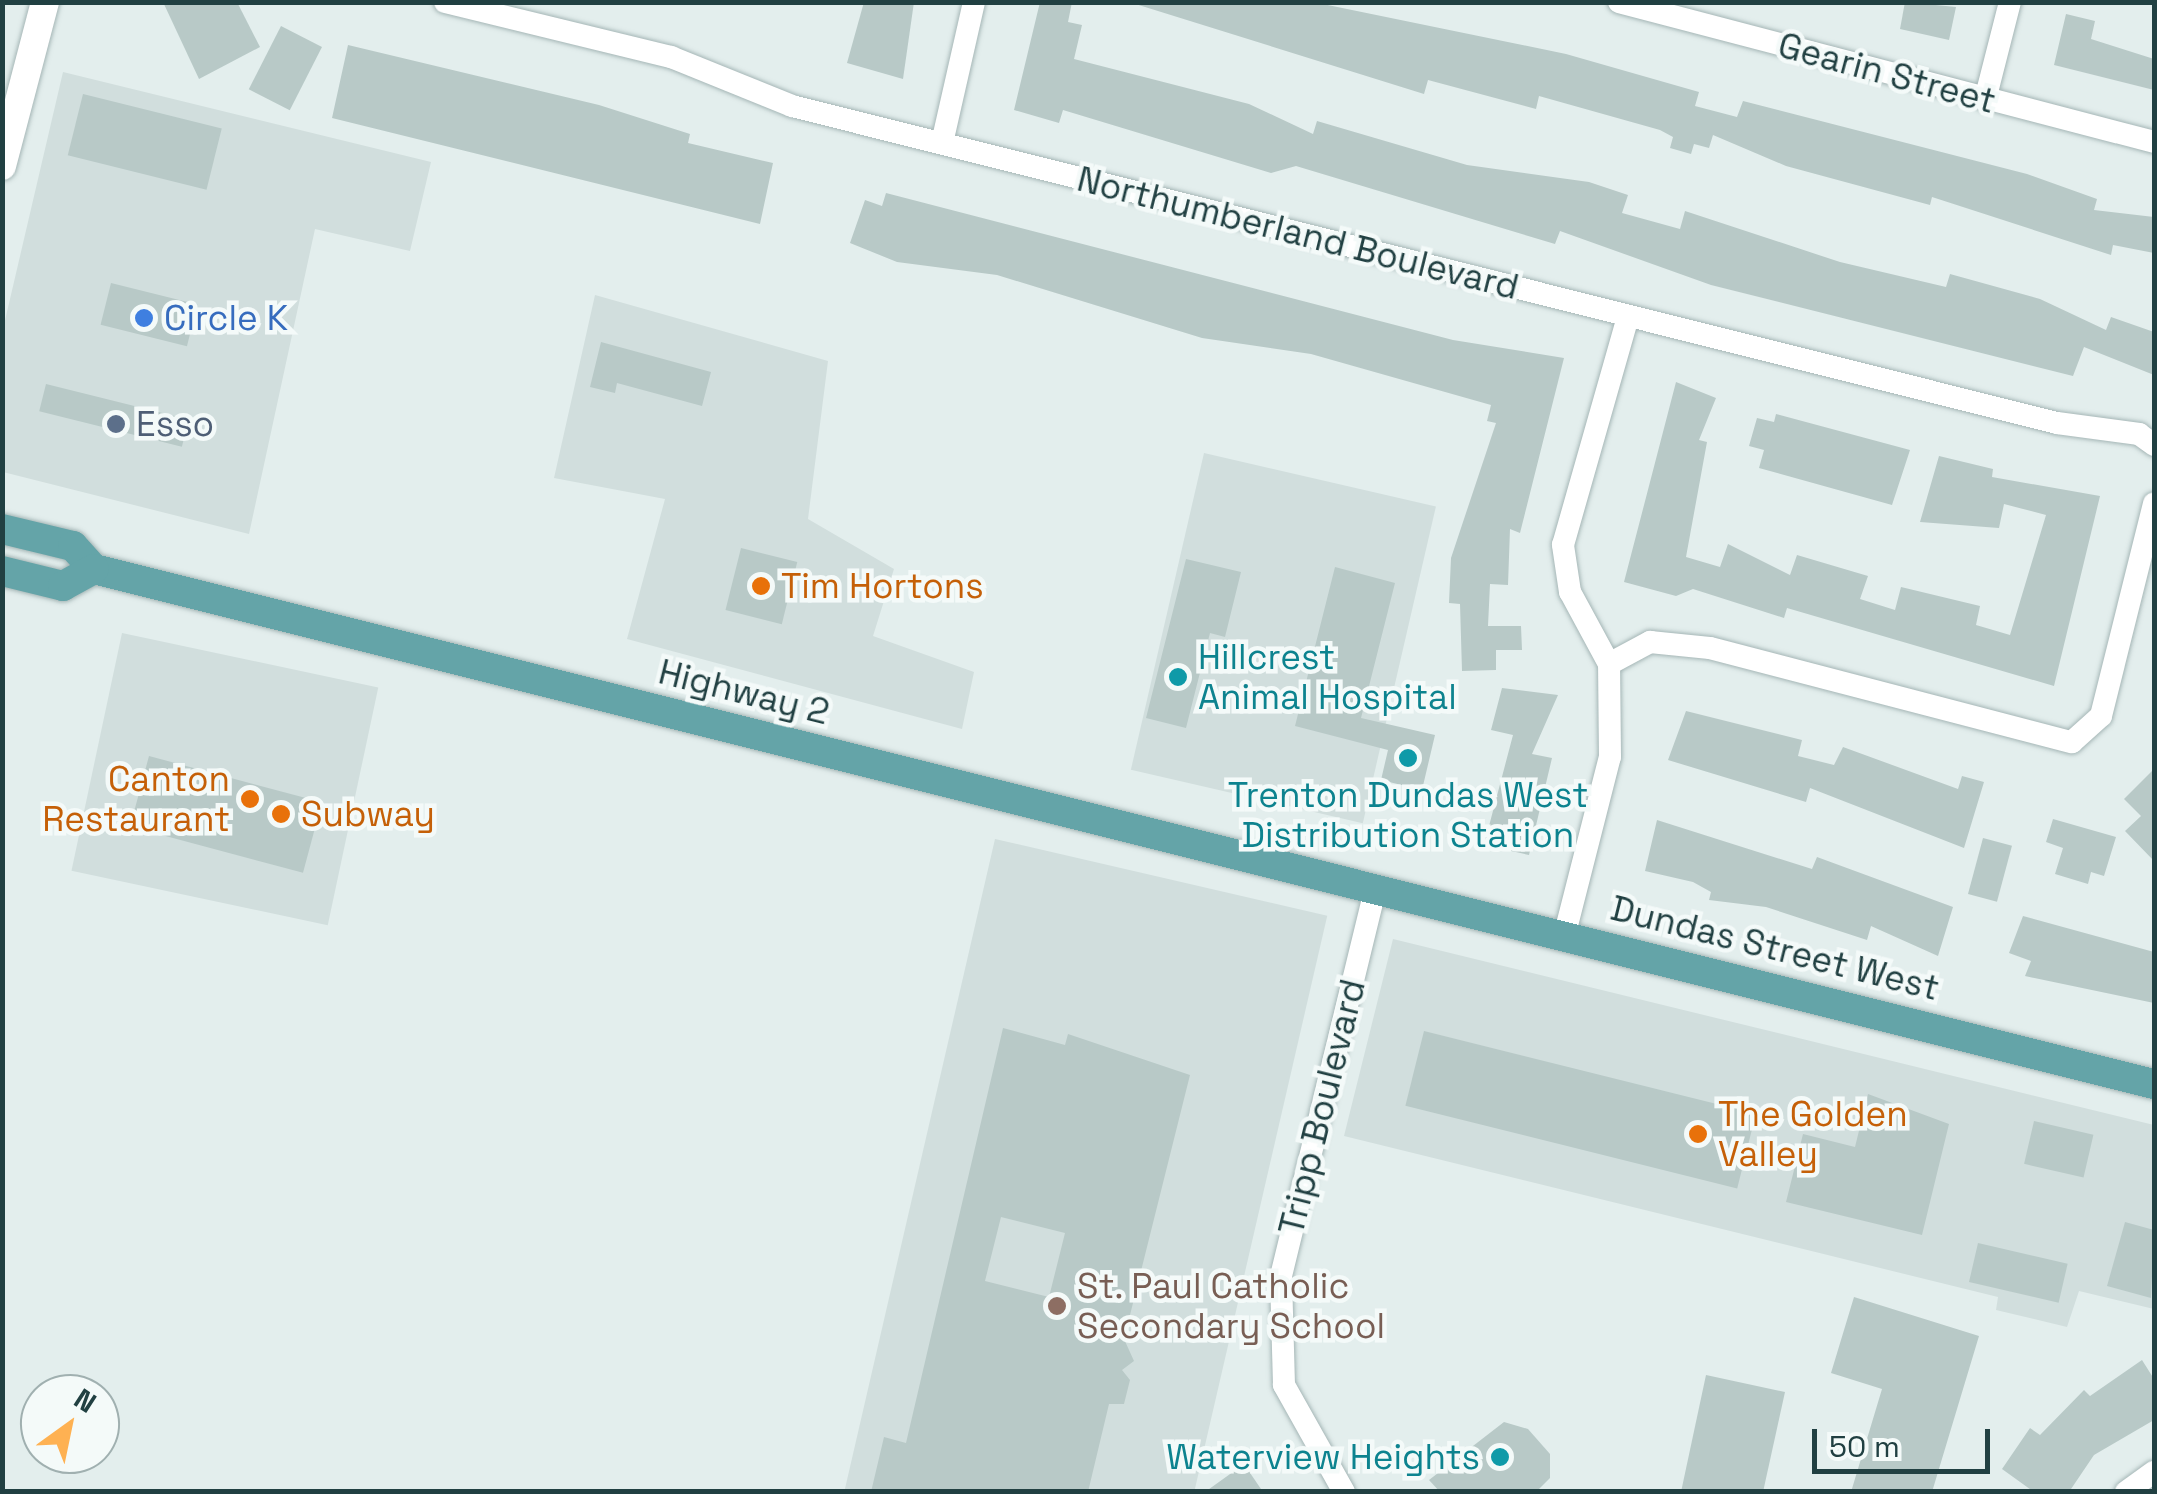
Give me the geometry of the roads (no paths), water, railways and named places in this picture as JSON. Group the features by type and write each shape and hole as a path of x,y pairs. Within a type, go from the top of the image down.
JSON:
{"main road":[{"name":"Highway 2","path":"2,529 73,546 94,569 1376,887"},
{"path":"2,571 63,586 94,569"},
{"name":"Dundas Street West","path":"1376,887 2154,1084"}],"street":[{"path":"2,166 45,2"},
{"name":"Northumberland Boulevard","path":"444,2 671,57 792,106 2057,423 2139,434 2154,445"},
{"path":"942,143 974,2"},
{"name":"Gearin Street","path":"1619,2 1717,14 1985,100 2154,142"},
{"path":"1985,100 2010,2"},
{"path":"1566,934 1610,757 1609,664 1570,592 1564,544 1628,317"},
{"path":"1609,664 1650,642 1710,648 2072,742 2101,716 2154,503"},
{"name":"Tripp Boulevard","path":"1344,1492 1284,1385 1281,1276 1376,887"},
{"path":"2126,1492 2154,1472"}],"place":[{"name":"Circle K","path":"144,318"},
{"name":"Esso","path":"116,424"},
{"name":"Tim Hortons","path":"761,586"},
{"name":"Hillcrest Animal Hospital","path":"1178,677"},
{"name":"Trenton Dundas West Distribution Station","path":"1408,758"},
{"name":"Canton Restaurant","path":"250,799"},
{"name":"Subway","path":"281,814"},
{"name":"The Golden Valley","path":"1698,1134"},
{"name":"St. Paul Catholic Secondary School","path":"1057,1306"},
{"name":"Waterview Heights","path":"1500,1457"}]}
